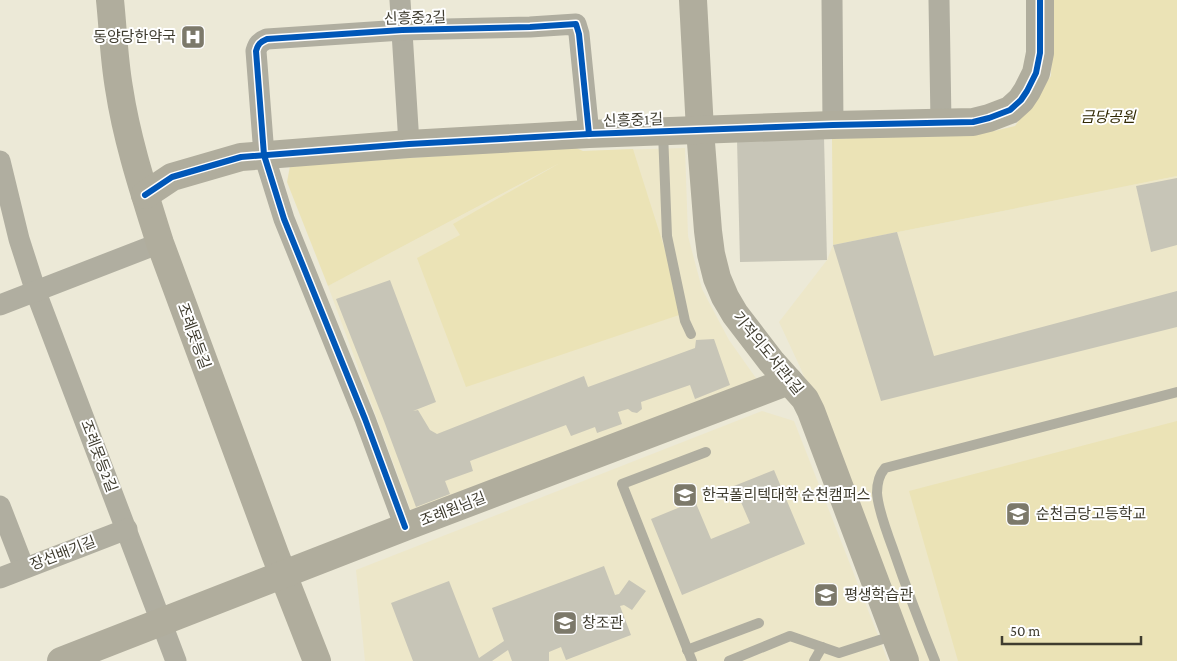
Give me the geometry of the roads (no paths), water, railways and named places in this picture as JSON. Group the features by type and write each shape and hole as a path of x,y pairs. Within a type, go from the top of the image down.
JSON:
{"street":[{"name":"조례못등길","path":"110,0 119,88 144,195 283,575 317,661"},
{"path":"400,0 409,144"},
{"name":"기적의도서관1길","path":"693,0 708,231 717,278 725,297 736,314 771,362 805,399 811,411 905,661"},
{"path":"832,0 833,125"},
{"path":"939,0 942,122"},
{"name":"신흥중1길","path":"144,195 172,177 241,157 409,144 590,134 973,122 1010,110 1021,100 1036,73 1040,53 1040,0"},
{"name":"신흥중2길","path":"264,156 256,51 260,42 267,39 402,30 576,24 579,34 590,134"},
{"path":"264,156 284,219 365,419 405,527"},
{"name":"조례못등2길","path":"0,161 19,239 36,291 176,661"},
{"path":"0,304 160,243"},
{"name":"조례원님길","path":"61,661 405,527 789,381"},
{"path":"0,506 24,568"},
{"name":"장선배기길","path":"0,578 126,529"}],"lane":[{"path":"663,131 667,236 686,321 691,334"},
{"path":"935,661 902,576 882,516 877,488 878,478 884,468 1177,392"},
{"path":"692,661 622,484 706,452"},
{"path":"688,650 759,623"},
{"path":"729,661 790,636 839,653 895,634"},
{"path":"814,661 822,647"}],"place":[{"name":"동양당한약국","path":"193,37"},
{"name":"한국폴리텍대학 순천캠퍼스","path":"685,495"},
{"name":"순천금당고등학교","path":"1018,514"},
{"name":"평생학습관","path":"826,595"},
{"name":"창조관","path":"565,623"}],"park label":[{"name":"금당공원","path":"1108,117"}]}
